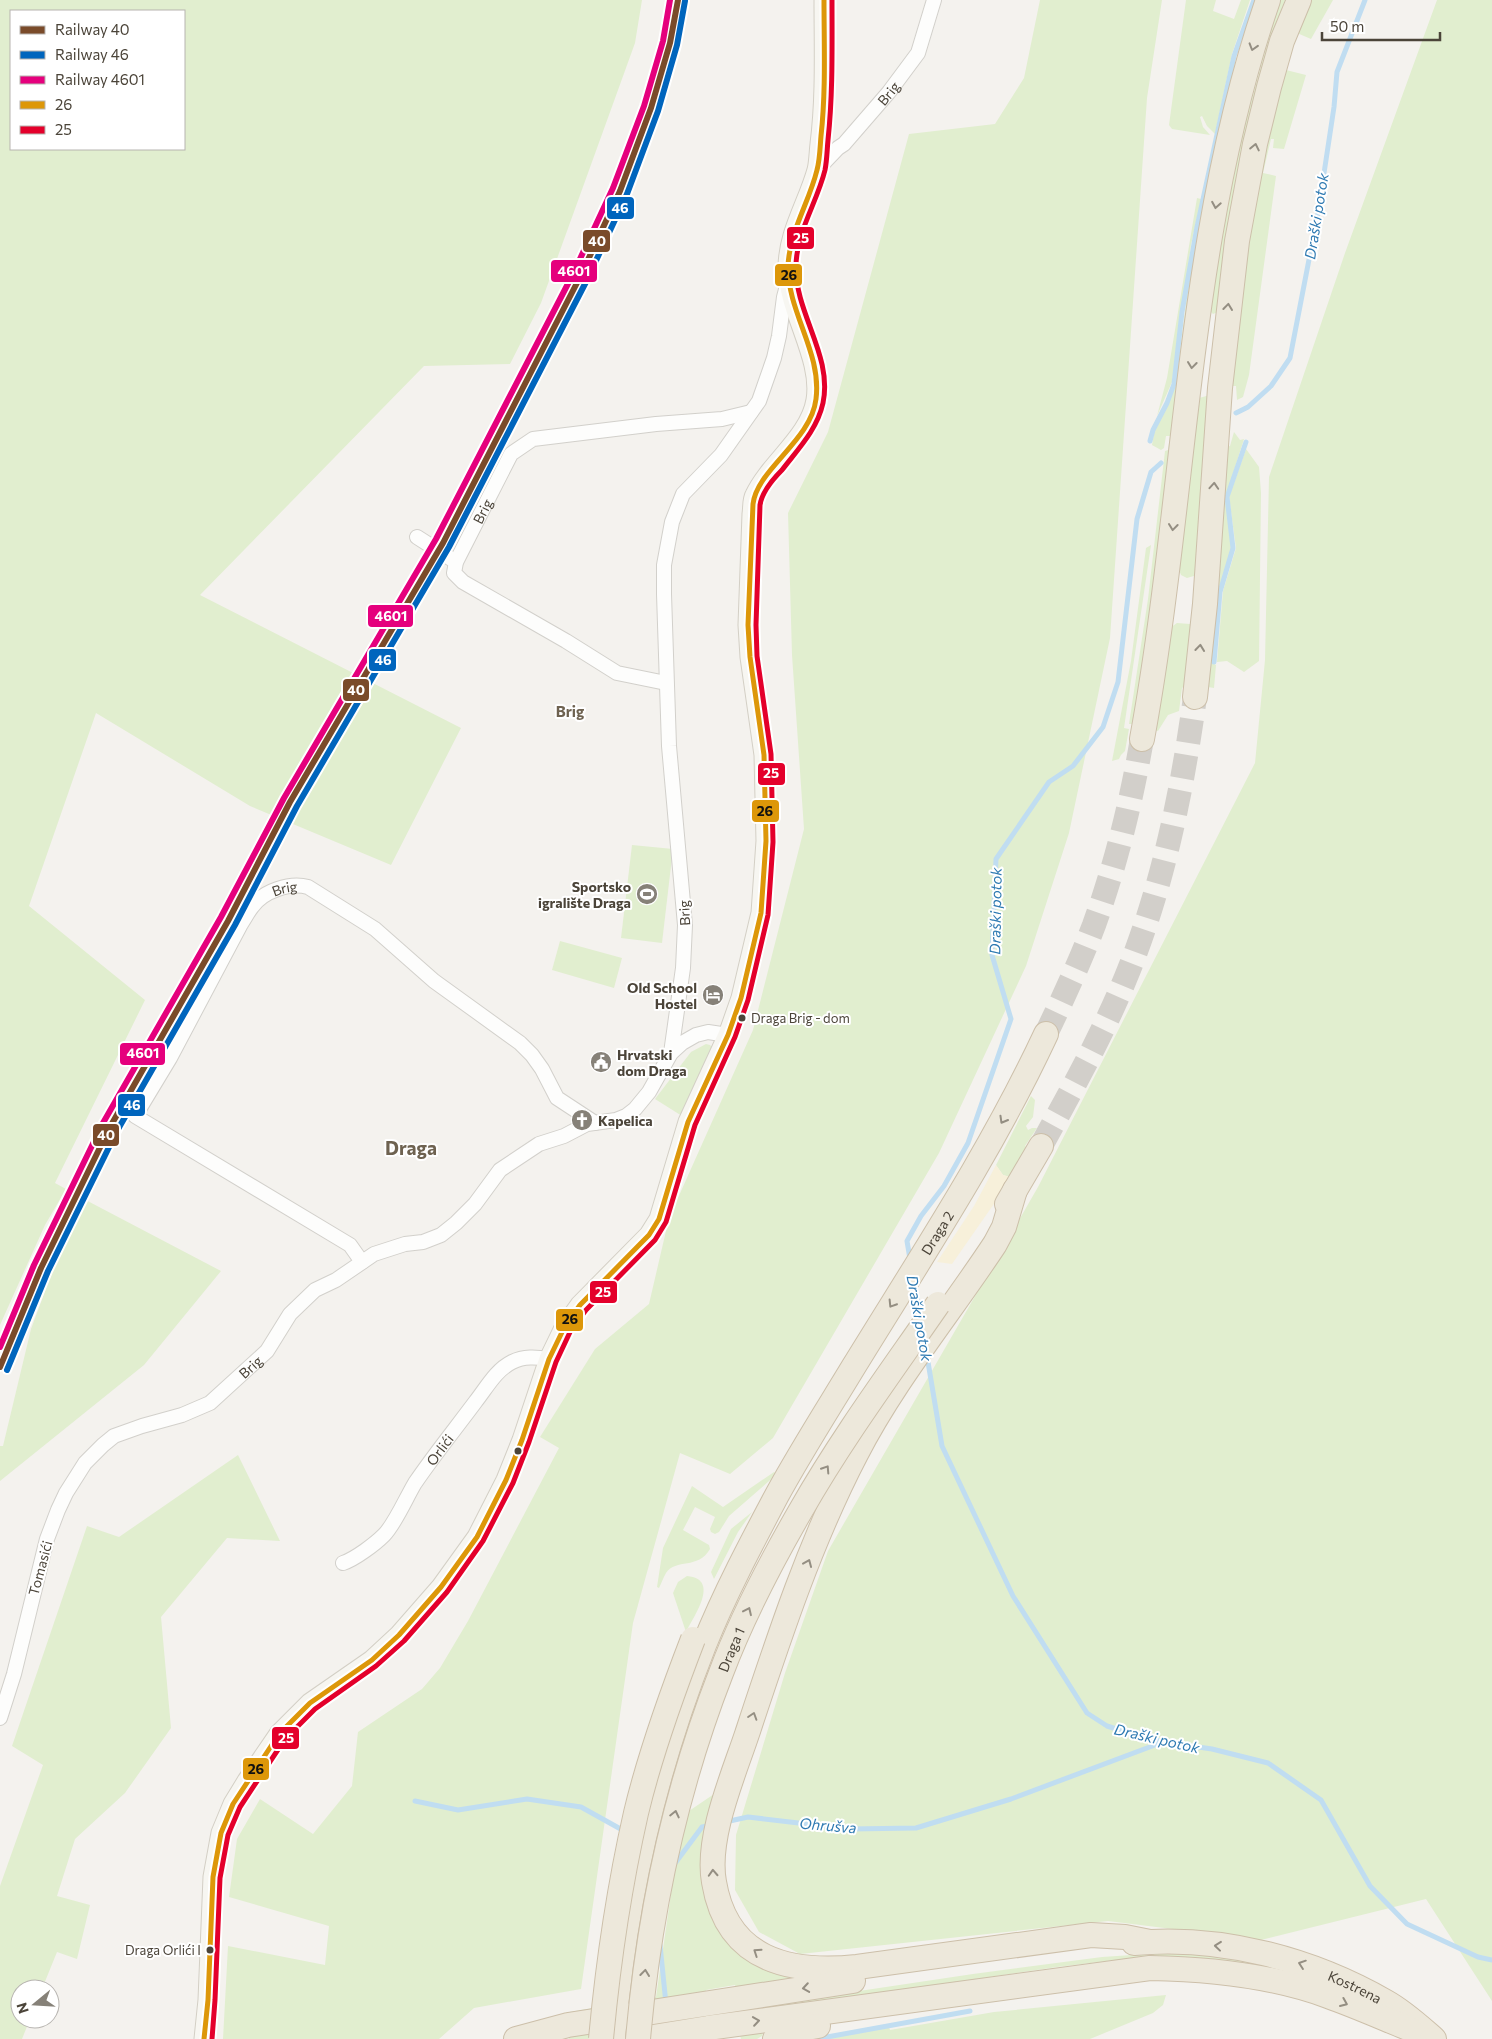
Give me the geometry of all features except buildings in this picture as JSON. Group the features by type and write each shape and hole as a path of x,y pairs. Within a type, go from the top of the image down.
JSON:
{"highway":[{"path":"1142,740 1164,601 1186,410 1209,244 1236,110 1268,0"},
{"path":"1195,697 1205,604 1221,379 1237,241 1255,144 1269,87 1282,41 1299,0"},
{"name":"Draga 2","path":"699,1641 725,1565 746,1531 775,1499 836,1394 956,1200 1026,1077 1046,1034"},
{"path":"1041,1146 856,1454 798,1588 722,1809 712,1869 718,1898 734,1930 746,1944 767,1959 788,1966 824,1969 857,1967 1091,1935 1125,1936 1150,1942"},
{"name":"Draga 1","path":"640,2039 650,1936 664,1862 677,1805 696,1742 721,1671 748,1610 801,1509 852,1429 944,1307"},
{"path":"601,2039 609,1963 620,1892 636,1812 659,1732 699,1641"},
{"name":"Draga 1","path":"613,2039 630,1908 648,1817 663,1763 687,1690 699,1641"},
{"path":"516,2039 568,2025 705,2003 1057,1951 1150,1942"},
{"name":"Kostrena","path":"1150,1942 1190,1943 1266,1953 1321,1970 1387,2002 1410,2018 1433,2039"},
{"path":"640,2039 708,2028 1150,1968"},
{"path":"775,2039 814,2026 1115,1981 1146,1972 1150,1968"},
{"name":"Kostrena","path":"1150,1968 1188,1969 1263,1980 1327,1996 1433,2039"}],"street":[{"name":"Brig","path":"114,1436 182,1415 210,1404 267,1351 290,1314 315,1290 336,1280 362,1262 383,1251 405,1244 423,1242 441,1235 475,1204 500,1170 539,1144 595,1123 616,1120 636,1109 649,1092 671,1053 682,1042 696,1035 708,1032 728,1035 741,998 760,913 765,849 764,756 750,657 748,625 754,497 762,483 800,434 816,403 817,378 798,320 789,281 789,255 794,232 817,170 824,116 824,0"},
{"name":"Brig","path":"817,170 850,137 918,53 934,0"},
{"name":"Brig","path":"671,1053 683,968 685,925 670,763 666,683 664,565 672,522 683,494 733,440 759,400 768,380 778,344 784,297 789,281"},
{"name":"Brig","path":"456,562 511,454 533,439 656,424 722,419 751,412"},
{"path":"417,537 456,562 454,573 463,582 566,641 617,673 666,683"},
{"name":"Brig","path":"362,1262 350,1245 135,1116 170,1058 241,924 252,906 265,896 290,885 299,884 308,887 363,920 388,939 434,981 520,1044 542,1069 557,1098 595,1123"},
{"path":"204,2039 208,2000 213,1877 222,1833 233,1804 279,1734 310,1703 356,1672 387,1647 440,1587 477,1537 500,1494 522,1440 549,1359 565,1326 580,1305 649,1235 658,1219 688,1122 728,1035"},
{"name":"Orlići","path":"343,1563 350,1560 385,1534 414,1485 443,1443 488,1384 503,1368 523,1358 549,1359"},
{"name":"Tomasići","path":"0,1718 14,1674 29,1607 58,1510 66,1493 85,1463 114,1436"}],"green space":[{"path":"0,0 642,0 635,43 541,303 510,364 424,366 200,595 461,728 391,865 250,806 96,713 29,906 145,1000 55,1183 66,1189 45,1225 0,1325"},
{"path":"1040,0 1162,0 1147,98 1110,638 1069,833 1026,966 939,1153 773,1438 730,1474 680,1453 633,1623 581,1989 474,2008 439,2039 223,2039 228,1946 325,1965 329,1926 229,1897 237,1839 260,1799 313,1834 352,1786 358,1732 422,1689 440,1668 468,1621 559,1448 540,1437 595,1349 649,1304 669,1218 753,1030 804,829 792,655 788,513 828,432 909,134 995,124 1024,78"},
{"path":"1186,0 1216,0 1213,11 1234,19 1241,0 1250,0 1232,54 1215,134 1207,126 1202,116 1200,117 1203,127 1210,135 1172,129 1169,125"},
{"path":"1279,0 1285,0 1280,14 1218,312 1213,314 1210,311 1220,240 1239,146"},
{"path":"1309,0 1333,0 1311,39 1297,33"},
{"path":"1437,0 1492,0 1492,2001 1426,1899 1261,1940 1108,1921 800,1954 759,1932 735,1890 736,1835 785,1673 828,1551 1038,1187 1255,763 1265,660 1269,477 1345,253"},
{"path":"1286,70 1306,75 1284,149 1273,148 1274,139 1271,139 1263,173 1276,176 1249,375 1243,397 1237,400 1236,386 1232,386 1247,244 1270,126"},
{"path":"1197,198 1201,199 1191,245 1172,382 1157,416 1167,378"},
{"path":"1204,200 1206,201 1154,591 1133,724 1129,724 1148,599 1165,451 1168,450 1170,436 1166,436 1164,448 1161,450 1152,445 1158,422 1176,385 1188,287"},
{"path":"1210,395 1197,575 1187,578 1181,575 1179,570 1199,398"},
{"path":"1234,432 1240,440 1244,439 1226,496 1232,547 1219,591 1212,663 1216,665 1214,688 1208,687 1227,447 1230,446"},
{"path":"1246,449 1259,467 1261,493 1259,661 1244,672 1227,661 1217,662 1223,591 1236,548 1229,497"},
{"path":"1151,545 1124,728 1129,729 1125,751 1119,759 1112,761 1131,661 1146,548"},
{"path":"1177,623 1190,624 1192,632 1185,685 1182,688 1179,711 1168,715 1158,731 1155,730 1170,628"},
{"name":"Sportsko igralište Draga","path":"632,845 673,849 662,943 621,938"},
{"path":"560,941 622,958 614,988 552,970"},
{"path":"706,1044 713,1048 682,1116 655,1099 691,1052"},
{"path":"1031,1096 1035,1100 1033,1117 1026,1126 1028,1130 1037,1128 1025,1146 1027,1148 1010,1177 1003,1175 996,1165"},
{"path":"80,1197 221,1271 144,1365 0,1481 0,1446 3,1446 31,1329"},
{"path":"238,1455 280,1541 227,1538 161,1617 171,1728 125,1793 75,1839 57,1896 90,1905 77,1959 57,1952 46,1979 10,1979 10,2029 26,2029 22,2039 0,2039 0,1886 43,1765 12,1746 87,1526 119,1537"},
{"path":"774,1472 777,1474 729,1516 719,1532 715,1534 710,1529 715,1517 695,1507 683,1530 709,1545 710,1549 699,1560 670,1569 659,1588 657,1587 663,1548 692,1486 723,1507"},
{"path":"752,1512 738,1532 714,1579 711,1572 731,1529"},
{"path":"687,1576 697,1579 702,1584 704,1592 698,1609 686,1632 673,1593 678,1582"},
{"path":"717,1792 716,1925 719,1924 793,1976 792,1980 736,1988 735,1985 706,1990 713,2039 569,2039 564,2013 656,1997 674,1873 689,1811"},
{"path":"1147,1954 1225,1957 1286,1969 1284,1974 1147,1958 1124,1959 1057,1967 720,2017 718,2012 973,1974 1102,1957"},
{"path":"1166,1995 1163,2005 1153,2013 1090,2039 826,2039 889,2027 890,2030 994,2012"},
{"path":"763,2033 757,2039 741,2039 740,2035"}],"sand":[{"path":"996,1165 1003,1175 1010,1177 998,1198 952,1264 937,1262 974,1206"}],"waterway":[{"path":"1150,441 1153,430 1167,403 1174,384 1182,312 1197,227 1234,56 1254,0"},
{"name":"Draški potok","path":"1236,413 1248,407 1271,386 1290,358 1318,213 1334,107 1337,72 1365,0"},
{"path":"1214,662 1220,592 1233,548 1227,497 1246,442"},
{"name":"Draški potok","path":"910,1259 907,1241 921,1216 944,1186 968,1143 1011,1019 992,955 996,859 1049,782 1073,766 1103,727 1118,682 1137,519 1151,472 1161,463"},
{"name":"Draški potok","path":"915,1285 920,1316"},
{"name":"Draški potok","path":"927,1356 942,1446 1013,1596 1087,1713 1107,1726 1126,1732 1164,1742 1212,1749 1268,1763 1321,1800 1370,1886 1407,1924 1478,1957 1492,1960"},
{"name":"Ohrušva","path":"725,1822 748,1817 850,1829 916,1828 1011,1799 1163,1742"},
{"path":"415,1801 458,1810 527,1799 581,1807 626,1832"},
{"name":"Ohrušva","path":"673,1866 702,1827 712,1825"},
{"name":"Ohrušva","path":"660,1945 666,2004"},
{"path":"816,2039 970,2011"}],"tunnel":[{"path":"1041,1146 1107,1021 1126,977 1151,909 1170,839 1195,697"},
{"path":"1046,1034 1083,953 1102,902 1122,833 1142,739"}],"rail line":[{"name":"4601","path":"0,1347 34,1265 103,1123 221,917 284,798 436,539 573,274 613,188 644,106 663,41 670,0"},
{"name":"40","path":"0,1367 41,1268 110,1127 228,921 290,802 443,543 580,277 620,191 651,108 670,43 678,0"},
{"name":"46","path":"7,1370 48,1271 117,1131 235,925 297,806 449,547 587,280 627,194 658,111 677,45 685,1"}],"transit line":[{"name":"26","path":"204,2039 208,2000 213,1877 221,1833 233,1804 279,1734 310,1703 372,1660 399,1635 441,1587 477,1537 506,1480 522,1440 549,1359 565,1326 580,1305 649,1235 659,1219 688,1122 728,1035 741,998 761,913 766,841 764,755 750,657 748,625 753,504 757,491 764,479 805,428 812,414 816,399 817,382 814,365 793,301 788,267 792,242 819,162 823,119 824,0"},
{"name":"25","path":"212,2039 220,1878 228,1835 240,1807 285,1739 315,1709 376,1666 404,1641 447,1592 483,1541 513,1483 556,1362 571,1330 586,1310 655,1240 666,1222 695,1125 735,1037 748,1000 768,915 773,842 771,754 757,656 756,625 760,505 768,486 812,431 823,403 825,386 823,368 819,351 801,301 796,267 799,242 825,170 830,122 832,0"}],"place":[{"name":"Sportsko igralište Draga","path":"647,894"},
{"name":"Old School Hostel","path":"713,995"},
{"name":"Draga Brig - dom","path":"742,1018"},
{"name":"Hrvatski dom Draga","path":"601,1062"},
{"name":"Kapelica","path":"582,1120"},
{"name":"Draga Orlići I","path":"210,1950"}],"district":[{"name":"Brig","path":"570,711"},
{"name":"Draga","path":"411,1147"}]}
